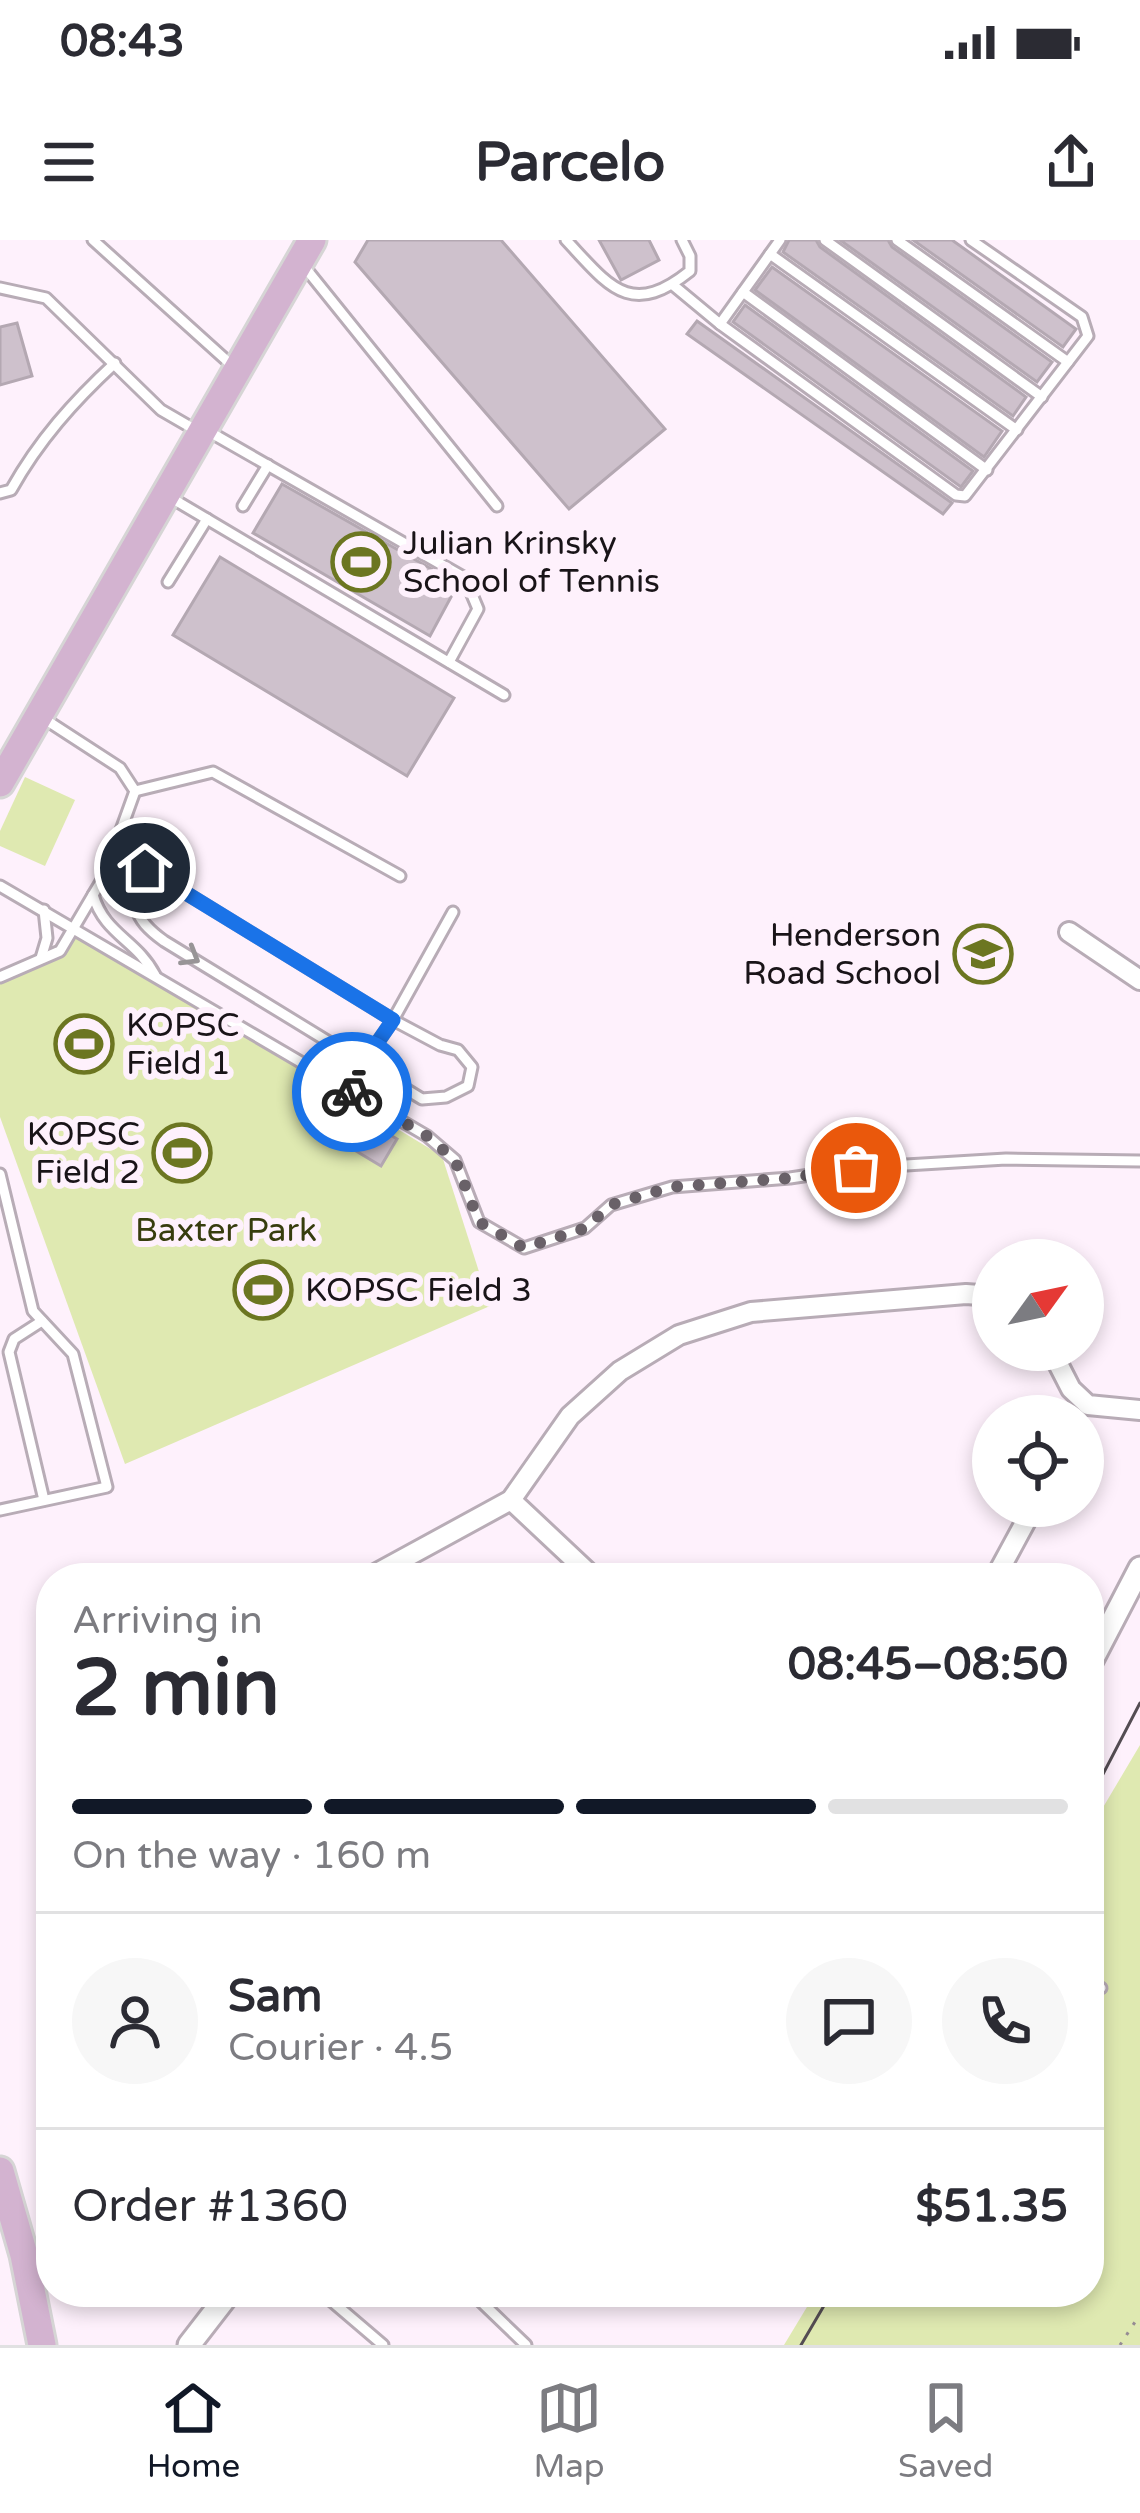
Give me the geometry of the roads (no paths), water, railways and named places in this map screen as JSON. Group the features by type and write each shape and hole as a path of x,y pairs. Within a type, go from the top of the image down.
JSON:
{"main road":[{"path":"0,783 306,250"},
{"path":"0,2171 24,2254 42,2345"}],"street":[{"path":"1069,932 1140,980"},
{"path":"396,1563 511,1500 570,1416 620,1371 679,1335 751,1312 972,1294"},
{"path":"1104,1410 1140,1409"},
{"path":"511,1500 578,1563"},
{"path":"1003,1563 1023,1527"},
{"path":"1104,1637 1140,1568"},
{"path":"190,2345 219,2307"}],"lane":[{"path":"93,240 236,369"},
{"path":"566,240 601,278 635,297 651,296 689,272 690,256 682,240"},
{"path":"720,324 780,240"},
{"path":"825,240 1042,397"},
{"path":"897,240 1068,362"},
{"path":"673,285 956,495 971,492 1088,336 1082,317 970,240"},
{"path":"306,250 497,506"},
{"path":"770,254 1017,430"},
{"path":"0,288 46,298 161,410 268,465 465,578 478,609 449,662"},
{"path":"743,292 987,470"},
{"path":"0,493 11,490 31,454 67,408 115,363"},
{"path":"243,506 268,465"},
{"path":"164,494 504,695"},
{"path":"168,582 207,519"},
{"path":"38,715 120,767 135,791"},
{"path":"135,791 214,772 400,876"},
{"path":"0,977 60,950 119,852 117,841 135,791"},
{"path":"119,852 393,1020 465,1054 473,1075 468,1087 446,1097 422,1099 146,928 135,904 145,868"},
{"path":"0,886 427,1136 455,1160 479,1222 524,1248 586,1228 610,1205 672,1187 1006,1159 1140,1161"},
{"path":"93,895 106,922 142,951 154,975"},
{"path":"41,958 47,938 44,909"},
{"path":"346,1088 393,1020 453,912"},
{"path":"0,1174 33,1311 73,1354 107,1486 0,1510"},
{"path":"42,1321 14,1340 9,1352 44,1500"},
{"path":"339,2307 383,2345"},
{"path":"487,2307 526,2345"}],"tram line":[{"path":"1104,1772 1140,1703"},
{"path":"801,2345 823,2307"}],"place":[{"name":"Julian Krinsky School of Tennis","path":"361,562"},
{"name":"Henderson Road School","path":"983,954"},
{"name":"KOPSC Field 1","path":"84,1044"},
{"name":"KOPSC Field 2","path":"182,1153"},
{"name":"KOPSC Field 3","path":"263,1290"}],"park label":[{"name":"Baxter Park","path":"226,1230"}]}
